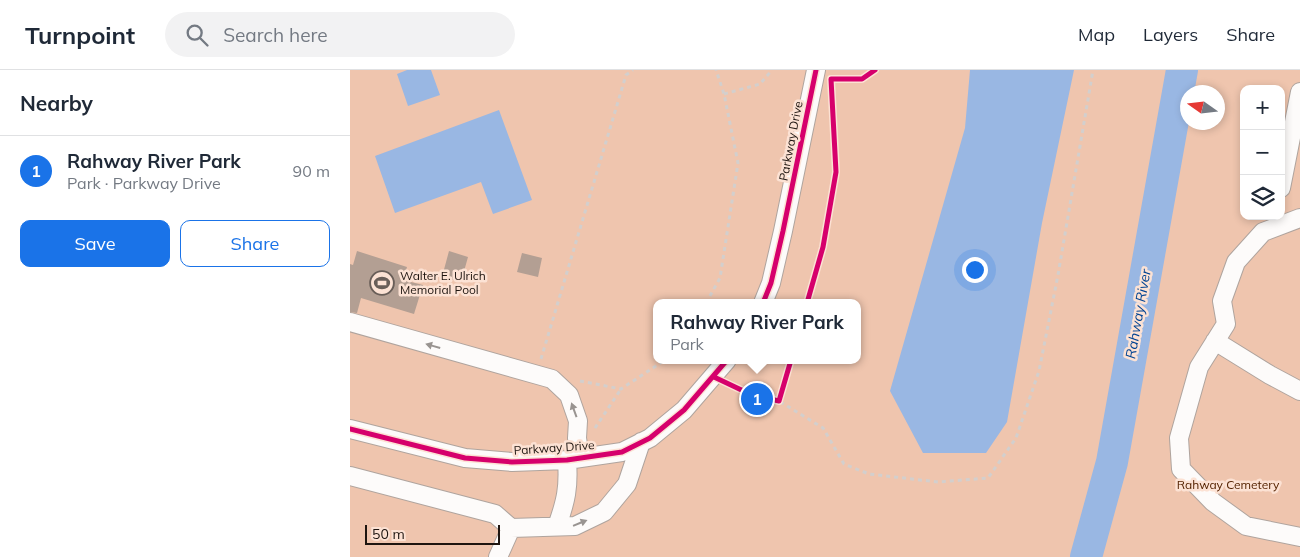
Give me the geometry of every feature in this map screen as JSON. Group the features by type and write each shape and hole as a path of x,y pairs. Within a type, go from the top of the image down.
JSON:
{"street":[{"name":"Parkway Drive","path":"765,299 771,283 783,231 816,70"},
{"path":"1284,175 1300,92"},
{"path":"1300,218 1274,222 1236,262 1222,301 1226,324 1198,366 1179,438 1181,469 1213,502 1246,526 1300,537"},
{"path":"350,322 552,380 569,395 578,421 577,438 564,507 557,526"},
{"path":"1215,341 1300,391"},
{"name":"Parkway Drive","path":"350,429 465,458 512,462 574,459 622,452 650,438 684,410 724,364"},
{"path":"350,476 495,514 510,528 575,526 604,512 627,484 641,442"},
{"path":"498,557 510,528"}],"path":[{"path":"538,363 542,358 626,76 633,70"},
{"path":"708,299 720,278 738,162 724,94 716,70"},
{"path":"724,94 760,84 772,70"},
{"path":"808,299 823,247 836,172 831,79 862,79 875,70"},
{"path":"714,377 752,395 779,401 823,428 844,464 869,474 938,482 988,478 1016,438 1040,371 1093,70"},
{"path":"577,438 590,435 621,389 659,364"},
{"path":"779,401 790,364"},
{"path":"576,380 621,389"}],"green space":[{"name":"Rahway Cemetery","path":"350,70 1300,70 1300,557 350,557"}],"water":[{"path":"407,70 431,70 440,95 408,106 397,74"},
{"path":"970,70 1074,70 1042,223 1007,422 986,453 923,453 890,391 965,128"},
{"path":"499,110 532,200 493,214 481,182 395,213 375,156"}],"building":[{"name":"Walter E. Ulrich Memorial Pool","path":"357,251 407,267 403,280 423,285 414,314 361,298 357,313 350,312 350,264 353,265"},
{"path":"449,251 468,257 461,282 442,277"},
{"path":"522,253 542,258 538,277 517,272"}],"waterway":[{"name":"Rahway River","path":"1086,557 1112,462 1182,70"}],"cycle path":[{"path":"765,299 771,283 783,231 816,70"},
{"path":"808,299 823,247 836,172 831,79 862,79 875,70"},
{"path":"350,429 465,458 512,462 567,460 622,452 650,438 684,410 724,364"},
{"path":"714,377 752,395 779,401 790,364"}],"place":[{"name":"Walter E. Ulrich Memorial Pool","path":"382,283"},
{"name":"Rahway River Park","path":"757,399"}]}
